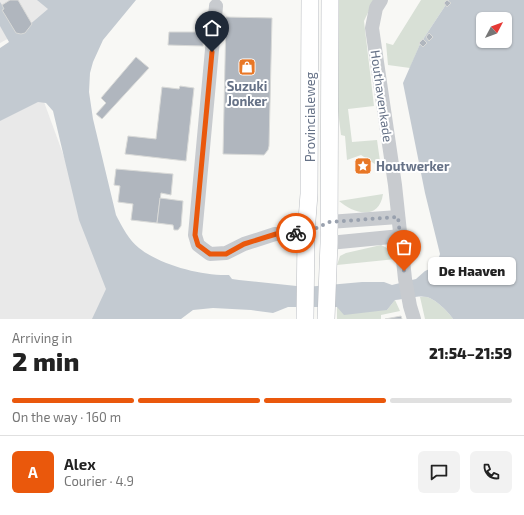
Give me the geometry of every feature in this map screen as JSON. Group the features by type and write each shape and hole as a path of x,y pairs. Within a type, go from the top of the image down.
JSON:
{"main road":[{"name":"Provincialeweg","path":"305,316 306,233 309,194 310,0"},
{"name":"Provincialeweg","path":"326,316 329,242 330,0"},
{"path":"306,233 329,222"},
{"path":"306,233 329,242"}],"street":[{"name":"Houthavenkade","path":"381,0 376,8 372,28 395,185 405,279 412,312"},
{"path":"216,6 195,235 198,245 210,254 226,254 244,244 276,234 306,233"},
{"path":"329,222 398,217"},
{"path":"329,242 401,236"}],"shaded area":[{"path":"0,0 65,0 52,15 0,43"},
{"path":"37,0 136,0 103,40 93,62 90,73 89,92 93,119 116,215 126,233 139,248 158,260 182,268 206,274 229,275 232,279 306,287 362,282 384,282 392,285 416,279 425,271 436,266 440,254 425,193 403,83 420,44 449,0 524,0 524,319 453,319 445,309 434,300 420,296 395,300 387,310 344,315 337,307 288,307 273,313 213,308 193,310 181,319 92,319 106,289 79,220 53,111 46,103 38,102 0,121 0,48 9,42 0,26 0,2 4,8 28,26 48,9"},
{"path":"339,0 374,0 364,21 374,106 348,109 352,142 377,140 381,168 361,155 347,160 345,136 341,135 337,103"},
{"path":"421,0 449,0 420,44 410,68 388,65 386,43 393,45"},
{"path":"40,91 112,288 179,319 0,319 0,113"},
{"path":"383,194 381,203 371,212 358,212 345,206 339,201"},
{"path":"381,245 393,251 396,259 337,265 340,256 346,253"},
{"path":"420,297 426,297 434,300 445,309 453,319 425,319"},
{"path":"395,300 400,311 381,315 381,319 337,319 337,307 387,310"}],"building":[{"path":"10,0 18,0 32,24 25,33 16,33 2,10 4,9 2,5"},
{"path":"447,0 451,3 447,7 444,3"},
{"path":"226,17 272,18 269,146 264,155 223,154"},
{"path":"169,32 204,32 203,46 168,45"},
{"path":"429,33 433,37 429,41 426,37"},
{"path":"423,39 427,43 423,47 419,43"},
{"path":"136,57 149,68 102,119 96,114 106,103 101,98"},
{"path":"180,86 194,88 186,161 125,154 128,136 156,139 162,87 179,89"},
{"path":"116,169 173,174 171,195 161,193 157,223 131,220 133,204 118,202 120,186 114,185"},
{"path":"160,198 183,201 181,226 178,230 174,230 173,225 157,223"},
{"path":"401,316 402,319 385,319"}],"way so far":[{"path":"296,233 306,233 329,222 398,217 404,271"}],"place":[{"name":"Suzuki Jonker","path":"247,67"},
{"name":"Houtwerker","path":"363,166"},
{"name":"De Haaven","path":"404,271"}],"route":[{"path":"212,52 195,235 198,245 210,254 226,254 244,244 276,234 296,233"}]}
